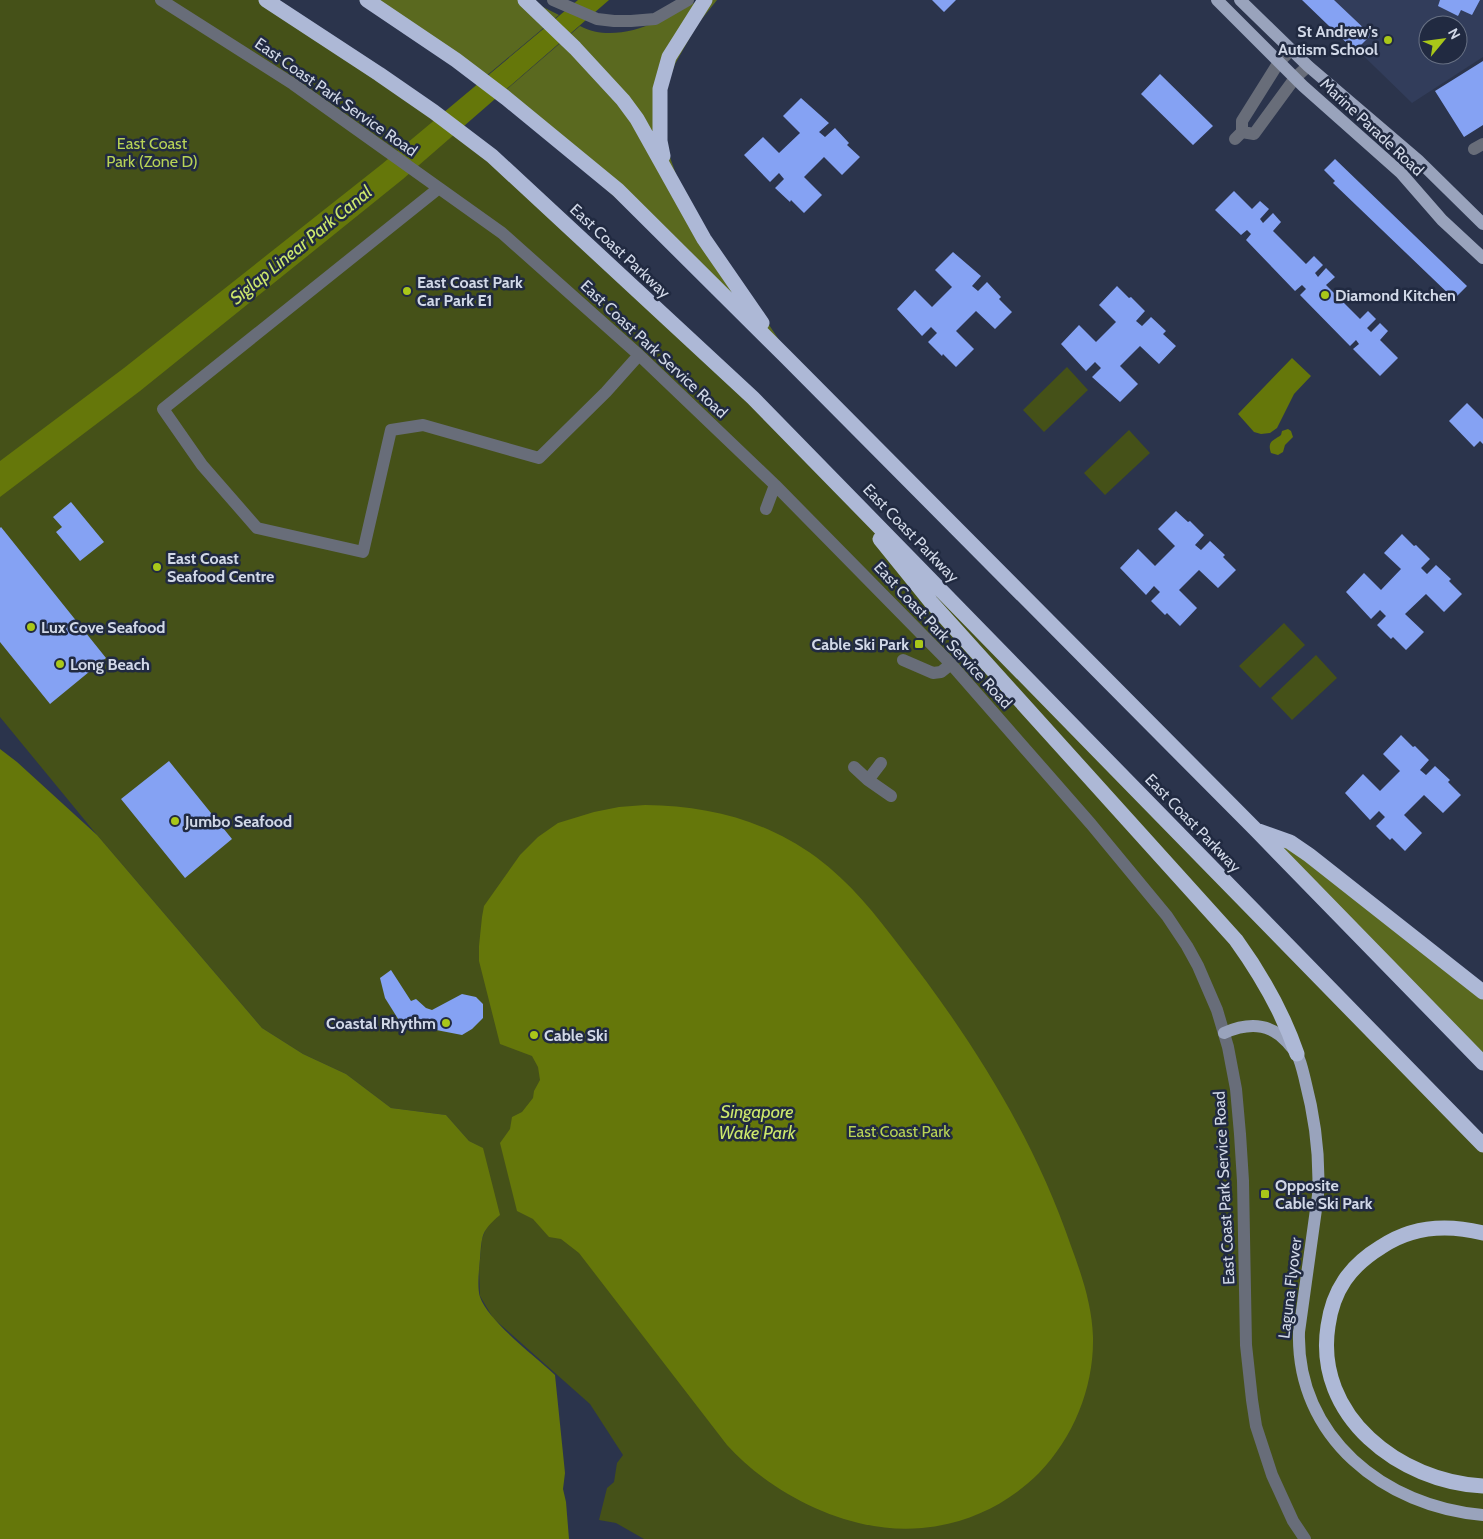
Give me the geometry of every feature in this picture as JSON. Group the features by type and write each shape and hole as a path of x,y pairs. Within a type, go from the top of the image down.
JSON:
{"highway":[{"name":"East Coast Parkway","path":"266,0 379,74 434,112 492,156 753,398 1483,1146"},
{"path":"366,0 448,55 506,98 618,190 1255,829 1483,1063"},
{"path":"525,0 575,48 628,107 652,144 704,239 785,356"},
{"path":"666,172 660,141 660,89 669,57 705,0"},
{"path":"830,475 931,602 1236,940 1270,992 1297,1054"},
{"path":"1255,829 1290,842 1309,855 1483,992"},
{"path":"1483,1233 1450,1227 1424,1229 1397,1238 1374,1251 1352,1270 1341,1284 1330,1314 1326,1334 1330,1376 1340,1400 1360,1430 1377,1446 1404,1464 1433,1477 1458,1484 1483,1486"}],"main road":[{"name":"Marine Parade Road","path":"1217,0 1295,78 1400,173 1442,220 1483,258"},
{"name":"Marine Parade Road","path":"1240,0 1308,66 1418,160 1483,224"},
{"path":"1224,1033 1249,1026 1267,1028 1282,1037 1297,1054"},
{"name":"Laguna Flyover","path":"1297,1054 1313,1113 1319,1177 1317,1212 1299,1332 1300,1366 1310,1398 1323,1424 1338,1445 1357,1464 1377,1479 1427,1504 1454,1511 1483,1515"}],"street":[{"name":"East Coast Park Service Road","path":"161,0 293,84 502,232 639,355 775,485 951,664 1091,824 1167,916 1198,966 1217,1010 1234,1075 1243,1180 1246,1345 1252,1400 1256,1426 1272,1475 1293,1521 1305,1539"},
{"path":"554,0 597,19 631,21 654,19 688,0"},
{"path":"1291,50 1279,62 1242,121 1238,136 1254,134 1295,78 1308,66"},
{"path":"439,188 163,409 206,470 257,528 364,552 391,430 423,425 539,458 606,392 639,355"},
{"path":"766,509 775,485"},
{"path":"902,660 933,673 941,672 951,664"},
{"path":"868,780 881,763"},
{"path":"854,767 868,780 891,796"}],"shaded area":[{"path":"359,0 529,0 559,15 479,82 418,38"},
{"path":"699,0 717,0 697,25 675,64 666,88 666,146 684,197 789,355 522,113 499,96 580,26 610,33 626,32 657,22"},
{"name":"St Andrew's Autism School","path":"1306,0 1483,0 1483,57 1412,103"},
{"path":"1257,830 1290,843 1483,993 1483,1062"}],"green space":[{"name":"East Coast Park","path":"0,0 261,0 439,116 752,398 1483,1145 1483,1539 644,1539 616,1523 599,1520 607,1488 614,1482 617,1463 623,1455 590,1404 493,1318 480,1296 479,1269 482,1239 487,1226 482,1148 469,1141 446,1115 391,1108 346,1074 303,1054 262,1028 97,835 0,717"},
{"path":"1067,367 1088,390 1044,432 1023,410"},
{"path":"1129,430 1150,453 1105,495 1084,473"},
{"path":"1284,623 1305,645 1260,688 1239,666"},
{"path":"1316,655 1337,678 1292,720 1271,698"}],"water":[{"name":"Siglap Linear Park Canal","path":"578,0 609,0 403,179 140,391 0,497 0,461 124,368 382,164"},
{"path":"1292,358 1311,376 1294,394 1277,428 1270,433 1261,434 1254,432 1238,414"},
{"path":"1288,429 1293,437 1285,445 1283,452 1278,455 1271,453 1270,444 1281,435 1282,431"},
{"path":"0,749 17,762 97,835 262,1028 303,1054 346,1074 391,1108 446,1115 469,1141 483,1148 500,1215 489,1225 482,1239 479,1293 485,1307 502,1328 555,1375 565,1473 563,1489 569,1539 0,1539"},
{"name":"Singapore Wake Park","path":"645,805 691,808 734,817 755,824 796,844 816,857 840,877 882,923 952,1017 998,1090 1039,1166 1056,1206 1086,1291 1093,1337 1090,1374 1080,1410 1062,1444 1051,1459 1027,1484 986,1511 939,1526 896,1529 842,1518 791,1496 767,1480 727,1445 579,1253 561,1239 549,1237 533,1219 517,1211 500,1143 510,1129 512,1117 522,1112 533,1098 534,1091 540,1080 538,1067 532,1056 500,1044 479,961 484,906 520,855 538,837 558,823 594,812 619,807"}],"building":[{"path":"932,0 956,0 944,12"},
{"path":"1302,0 1334,0 1371,35 1355,51"},
{"path":"1440,0 1480,0 1472,15 1461,10 1458,15 1456,15 1438,6"},
{"path":"1483,61 1483,125 1464,137 1435,91"},
{"path":"1160,74 1213,126 1193,145 1141,94"},
{"path":"801,98 829,123 819,132 825,137 835,128 849,143 847,145 860,157 842,175 824,157 804,177 822,195 804,213 775,188 784,179 779,173 770,182 744,155 763,137 779,153 800,133 783,116"},
{"path":"1335,159 1467,286 1454,299 1333,183 1335,181 1324,170"},
{"path":"1234,191 1252,209 1260,201 1269,209 1260,219 1263,223 1273,213 1281,222 1273,231 1306,264 1314,256 1323,265 1315,273 1318,277 1326,268 1335,277 1326,285 1360,319 1368,311 1376,319 1367,328 1371,332 1380,323 1388,331 1380,340 1398,358 1380,376 1353,349 1359,344 1356,340 1350,346 1300,295 1306,289 1302,285 1295,291 1246,240 1251,234 1247,230 1241,235 1215,210"},
{"path":"953,252 981,276 972,286 978,291 987,282 1001,297 999,299 1012,312 995,329 976,311 956,331 974,349 956,367 928,342 937,333 931,327 922,336 897,309 915,290 932,307 952,287 935,270"},
{"path":"1117,286 1145,311 1136,321 1142,326 1151,317 1166,331 1163,334 1176,346 1159,364 1140,346 1120,366 1138,384 1120,402 1092,377 1101,368 1095,362 1086,371 1061,344 1079,325 1096,342 1116,322 1099,305"},
{"path":"1467,403 1483,419 1483,444 1480,441 1474,447 1449,421"},
{"path":"71,502 104,542 80,561 56,532 62,527 53,517"},
{"path":"1176,511 1188,522 1190,521 1204,535 1195,545 1201,550 1210,541 1225,555 1223,557 1236,570 1218,588 1199,570 1179,590 1197,608 1180,626 1151,601 1160,592 1154,586 1146,595 1120,568 1138,549 1155,566 1175,546 1158,529"},
{"path":"1,527 106,658 50,704 0,642"},
{"path":"1402,534 1430,559 1421,568 1427,574 1436,565 1451,579 1449,581 1462,594 1444,612 1426,594 1405,614 1424,632 1406,650 1377,625 1386,616 1380,610 1371,619 1346,592 1364,573 1381,590 1401,569 1384,553"},
{"path":"1401,735 1429,760 1420,770 1426,775 1435,766 1450,780 1448,782 1461,795 1443,813 1424,795 1404,815 1422,833 1405,851 1376,826 1385,817 1379,811 1370,820 1345,793 1363,774 1380,791 1400,771 1383,754"},
{"path":"169,761 232,839 185,878 121,799"},
{"path":"391,970 411,1001 416,999 426,1008 432,1010 462,994 476,997 483,1004 483,1018 472,1029 462,1035 426,1028 418,1031 411,1029 405,1019 400,1022 385,998 380,978"}],"place":[{"name":"St Andrew's Autism School","path":"1388,40"},
{"name":"East Coast Park Car Park E1","path":"407,291"},
{"name":"Diamond Kitchen","path":"1325,295"},
{"name":"East Coast Seafood Centre","path":"157,567"},
{"name":"Lux Cove Seafood","path":"31,627"},
{"name":"Cable Ski Park","path":"919,644"},
{"name":"Long Beach","path":"60,664"},
{"name":"Jumbo Seafood","path":"175,821"},
{"name":"Coastal Rhythm","path":"446,1023"},
{"name":"Cable Ski","path":"534,1035"},
{"name":"Opposite Cable Ski Park","path":"1265,1194"}],"park label":[{"name":"East Coast Park (Zone D)","path":"152,152"}]}
